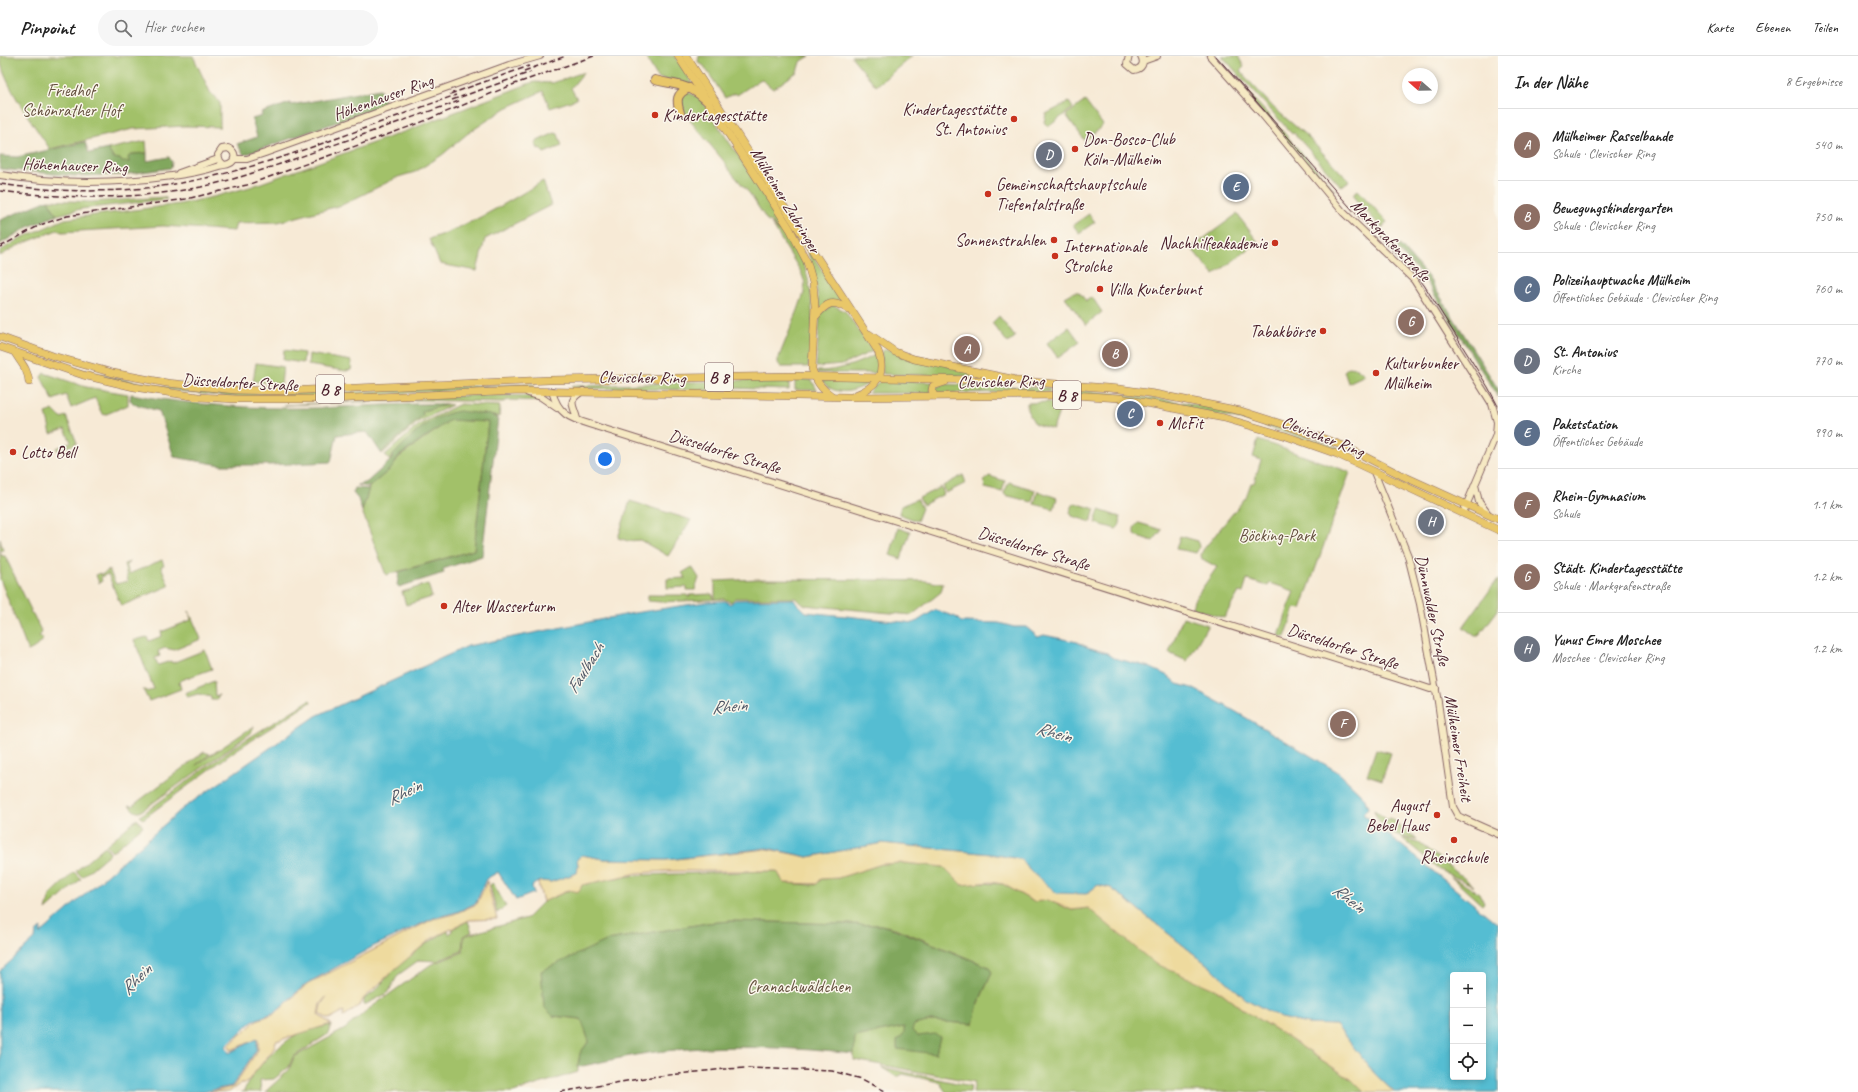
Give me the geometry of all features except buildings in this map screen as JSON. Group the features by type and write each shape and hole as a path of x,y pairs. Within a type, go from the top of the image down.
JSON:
{"highway":[{"path":"656,80 683,85 695,90 708,102"},
{"path":"680,113 676,102 678,96 689,88"}],"main road":[{"name":"Mülheimer Zubringer","path":"678,56 790,229 807,262 813,283 815,318 812,364 814,376"},
{"name":"Mülheimer Zubringer","path":"686,56 852,313 867,332"},
{"path":"815,318 823,307 831,303 839,304 852,313"},
{"path":"849,397 868,389 879,377 881,366 880,355 867,332"},
{"name":"Clevischer Ring","path":"867,332 895,352 914,359 1020,381"},
{"name":"Düsseldorfer Straße","path":"0,337 53,356 113,373 200,388 283,391 549,380"},
{"name":"Düsseldorfer Straße","path":"0,347 107,381 166,393 198,397 267,400 329,399 521,390 552,391"},
{"path":"15,353 28,373 29,382"},
{"path":"814,376 821,388 833,396"},
{"name":"Clevischer Ring","path":"549,380 814,376 879,377 1020,381 1155,394 1241,411 1344,446 1368,459 1498,519"},
{"path":"549,380 552,391"},
{"name":"B 8","path":"934,396 932,390 933,386 951,380"},
{"name":"Clevischer Ring","path":"552,391 849,397 1072,395 1127,399 1224,418 1286,436 1336,454 1498,530"},
{"path":"1336,454 1341,449 1357,453"},
{"path":"1368,459 1374,472"}],"street":[{"name":"Höhenhauser Ring","path":"0,175 49,181 98,182 134,181 205,170 223,164 229,164 235,159 247,159 509,65 540,56"},
{"path":"1128,56 1127,64 1132,69 1140,68 1142,58 1157,56"},
{"name":"Markgrafenstraße","path":"1210,56 1261,113 1343,212 1417,284 1489,398 1495,413 1496,431 1463,513"},
{"name":"Höhenhauser Ring","path":"174,176 218,159 220,151 225,148 234,152 235,159"},
{"path":"218,159 223,164"},
{"name":"Düsseldorfer Straße","path":"521,390 541,398 568,416 577,419 1430,689 1436,688"},
{"path":"552,391 559,409"},
{"path":"577,419 572,407 572,402 577,395 583,391"},
{"name":"Dünnwalder Straße","path":"1374,472 1408,556 1420,604 1436,688"},
{"path":"1475,484 1479,502 1488,514"},
{"name":"Mülheimer Freiheit","path":"1436,688 1455,812 1462,818 1498,834"}],"green space":[{"name":"Friedhof Schönrather Hof","path":"0,56 193,56 210,92 220,103 220,127 185,126 133,129 50,149 12,90 6,78"},
{"path":"645,56 675,56 694,86 658,78"},
{"path":"699,56 810,56 800,62 797,72 773,89 761,79 737,95 735,93 725,98 704,66 698,62"},
{"path":"851,56 912,56 876,86"},
{"path":"1213,56 1264,110 1335,191 1321,181"},
{"path":"1222,56 1238,56 1244,67 1240,71 1274,108 1308,137 1349,181 1342,186 1340,185"},
{"path":"584,72 571,88 577,99 550,108 543,91 506,108 467,134 442,155 415,172 398,177 342,205 278,222 236,223 234,231 163,226 62,232 57,230 17,246 0,256 0,251 19,239 65,219 180,204 250,187 409,130 533,82 552,83"},
{"path":"380,89 385,105 244,155 237,144 257,137 252,119 262,116 261,113 290,103 291,105"},
{"path":"687,92 699,97 786,227 778,230 771,221 768,222 750,194 683,112 679,105 683,93"},
{"path":"1085,101 1103,125 1085,141 1066,115"},
{"path":"1069,102 1073,108 1048,127 1044,122 1046,114"},
{"path":"555,133 558,134 562,146 544,153 540,148 538,149 535,142"},
{"path":"146,141 147,153 133,154 130,162 122,162 120,159 113,158 108,149"},
{"path":"85,142 89,153 108,149 113,158 120,159 122,162 129,162 128,157 133,154 147,153 147,161 169,157 172,162 171,168 121,175 75,176 0,169 0,156 17,157"},
{"path":"543,181 551,205 485,239 477,271 440,264 429,239 474,221"},
{"path":"1358,190 1387,222 1382,228 1356,200 1357,199 1353,194"},
{"path":"165,197 167,199 81,209 57,215 48,200 92,202"},
{"path":"48,200 57,215 28,227 0,244 0,220"},
{"path":"1089,214 1095,222 1079,233 1073,225"},
{"path":"1237,214 1258,242 1214,275 1191,248"},
{"path":"771,223 778,231 787,229 807,274 810,287 812,314 808,367 781,367 778,363 778,359 804,293 805,283 801,272"},
{"path":"1399,244 1428,277 1498,389 1498,397 1423,276 1397,249"},
{"path":"806,245 843,303 819,308 815,277"},
{"path":"1074,292 1079,292 1086,301 1092,297 1102,312 1086,325 1065,297"},
{"path":"833,305 845,311 873,351 842,365 816,367 820,316 822,312"},
{"path":"999,316 1015,337 1008,343 992,323"},
{"path":"1069,327 1080,342 1058,358 1047,343"},
{"path":"886,349 994,377 883,374 881,352"},
{"path":"284,350 304,353 303,363 283,360"},
{"path":"309,354 352,361 351,370 346,371 308,365"},
{"path":"875,355 878,366 877,373 817,373 817,371 833,370 847,366"},
{"path":"47,360 120,379 169,387 219,392 280,394 498,385 534,384 534,386 480,387 457,390 314,398 242,397 206,395 139,385 93,374"},
{"path":"256,363 283,367 281,384 253,381"},
{"path":"1349,367 1357,368 1365,375 1348,383 1344,371"},
{"path":"44,373 86,387 128,394 128,405 104,415 101,412 95,398 71,408 66,395 53,400 41,377"},
{"path":"789,379 789,390 731,388 706,390 572,388 572,386"},
{"path":"795,379 812,380 817,390 795,390"},
{"path":"822,380 872,381 860,388 839,391 827,386"},
{"path":"880,381 933,383 930,393 868,393"},
{"path":"943,384 1050,388 1050,392 935,393 935,388"},
{"path":"1054,388 1121,394 1179,402 1178,406 1053,392"},
{"path":"131,394 199,404 267,408 313,408 413,404 446,405 422,411 423,415 381,453 367,432 337,435 331,462 270,465 221,465 174,457 159,411 134,404 130,400"},
{"path":"482,395 528,396 543,401 509,400 503,402 418,400 283,405"},
{"path":"1049,402 1061,406 1053,429 1035,424 1027,410 1027,403"},
{"path":"1182,402 1235,412 1256,421 1251,422 1181,407"},
{"path":"446,404 452,405 418,422 382,454 381,453 423,415 422,411"},
{"path":"460,404 500,406 499,417 477,413 428,423 393,455 390,461 385,455 420,424"},
{"path":"53,410 61,418 66,416 77,443 58,451 57,448 71,442 65,429 51,434 46,413"},
{"path":"459,411 490,415 498,418 482,556 443,569 444,573 399,587 397,585 399,572 474,550 488,422 450,420 398,457 393,467 369,487 357,485 367,482 392,459 393,455 422,427 439,417"},
{"path":"450,420 488,422 474,550 386,575 362,511 369,487 392,467 398,458"},
{"path":"1264,421 1338,448 1333,450 1265,426 1263,423"},
{"name":"Böcking-Park","path":"1258,440 1350,472 1301,609 1295,608 1285,637 1279,636 1294,591 1270,583 1268,586 1247,580 1243,593 1239,592 1224,618 1192,608 1194,600 1217,567 1202,559 1201,555 1203,550 1246,497 1251,483 1254,483 1261,460 1253,457"},
{"path":"963,475 966,483 946,493 943,486"},
{"path":"989,476 1005,481 1002,492 985,488 984,481"},
{"path":"1009,482 1035,490 1032,502 1005,495 1004,493"},
{"path":"941,487 944,494 923,505 919,498"},
{"path":"355,488 369,489 362,511 358,499 353,493"},
{"path":"1038,491 1057,498 1054,509 1034,504"},
{"path":"917,499 922,508 917,521 899,514 901,506"},
{"path":"630,501 691,520 668,556 640,540 628,541 618,538"},
{"path":"1075,503 1095,509 1091,522 1072,516 1070,512"},
{"path":"1099,510 1120,517 1120,524 1116,529 1095,523"},
{"path":"1138,523 1162,530 1153,541 1134,535 1134,528"},
{"path":"898,528 910,532 901,559 890,555"},
{"path":"1180,536 1198,541 1199,548 1196,553 1176,549"},
{"path":"0,539 3,550 0,551"},
{"path":"0,551 2,556 5,556 31,610 30,612 33,614 42,633 39,636 43,638 40,643 28,651 0,579"},
{"path":"162,560 164,565 161,566 169,586 121,606 108,574 101,577 102,581 99,583 96,575 100,573 101,575 109,570 116,584 128,581 124,564 130,562 126,565 129,574"},
{"path":"692,567 699,578 695,590 687,590 687,587 667,588 667,579 686,578 682,573"},
{"path":"759,579 872,580 927,581 943,584 941,592 912,615 804,605 795,598 735,598 731,602 724,599 715,599 715,581"},
{"path":"1498,579 1498,610 1480,634 1478,633 1479,636 1475,636 1463,627"},
{"path":"428,584 432,597 406,605 402,592"},
{"path":"712,594 715,599 661,602 648,601 648,595 687,595 690,597 690,595"},
{"path":"189,611 201,639 174,650 165,648 158,651 160,656 155,658 158,665 171,661 172,663 205,650 212,669 181,680 179,682 181,689 149,701 143,690 146,690 147,692 154,689 134,640 147,637 149,641 162,636 161,632 191,620"},
{"path":"1183,617 1208,625 1187,661 1169,653"},
{"path":"214,681 215,696 219,695 216,700 211,700 211,697 198,694 187,697 185,693"},
{"path":"310,700 311,702 236,750 143,819 140,816 234,747"},
{"path":"254,726 251,733 140,812 135,811 129,805 132,806 204,752 210,754 196,765"},
{"path":"1376,749 1391,753 1382,780 1367,775"},
{"path":"1374,810 1387,820 1390,818 1417,839 1397,835 1385,828"},
{"path":"137,819 143,826 112,852 106,845"},
{"path":"1402,838 1418,842 1474,886 1440,870"},
{"path":"105,846 110,853 82,877 76,871"},
{"path":"904,863 944,867 962,885 974,883 1003,884 1034,902 1047,900 1072,910 1089,908 1195,980 1221,992 1245,1011 1352,1080 1364,1092 973,1092 975,1082 854,1060 854,1037 931,1021 973,1024 978,1004 992,973 989,967 895,928 881,925 731,921 708,923 608,940 553,1016 581,1019 589,1041 580,1055 578,1072 513,1092 265,1092 289,1070 294,1057 345,1029 366,1011 430,965 463,952 464,936 527,918 543,902 581,885 608,879 639,875 777,871 784,883 811,885 817,884 821,879 838,878 882,864"},
{"path":"74,872 81,879 46,910 50,895"},
{"path":"1451,877 1479,893 1484,903 1482,905"},
{"path":"492,883 506,906 497,913 490,885"},
{"path":"468,921 472,932 463,936 462,951 437,961 419,960 398,975 388,993 364,1005 364,999 373,993 395,969 414,953 441,935 448,931 449,934 452,932 452,929"},
{"name":"Cranachwäldchen","path":"731,921 881,925 895,929 989,967 992,973 978,1003 973,1024 931,1021 914,1025 912,1031 918,1036 935,1034 940,1037 936,1054 897,1049 897,1041 904,1033 904,1027 855,1037 854,1054 780,1048 706,1048 646,1053 578,1067 580,1053 589,1041 581,1019 553,1016 544,1007 541,971 608,940 707,923"},
{"path":"331,1025 328,1034 293,1057 289,1067 274,1079 260,1080 261,1092 241,1092 244,1091 259,1067 273,1052 289,1040 304,1031"},
{"path":"881,1067 971,1086 970,1092 946,1092 939,1082 903,1074 897,1077"}],"sand":[{"path":"882,843 991,854 1020,859 1033,873 1086,894 1098,885 1111,888 1213,969 1246,999 1281,1018 1308,1024 1336,1025 1375,1074 1394,1092 1364,1092 1352,1080 1245,1011 1221,992 1154,963 1088,908 1072,910 1047,900 1034,902 1003,884 991,882 962,885 944,867 904,863 882,864 838,878 821,879 817,884 784,883 777,871 668,871 638,873 582,885 579,892 569,890 543,902 538,883 541,881 551,882 577,873 577,859 582,855 604,859 666,860 767,849 808,857"},
{"path":"487,881 497,919 469,920 431,939 394,970 363,999 361,1004 343,1017 344,1011 329,1019 319,1014 321,1005 327,996 320,1004 318,1015 331,1024 276,1041 273,1050 246,1083 241,1083 229,1092 210,1092 233,1087 258,1050 258,1039 231,1050 229,1045 257,1020 276,1013 306,985 433,919 454,914 477,904"}],"water":[{"path":"793,599 806,612 914,623 935,610 956,617 961,622 999,623 1014,627 1026,627 1038,637 1044,635 1077,642 1087,647 1107,653 1114,658 1149,667 1168,676 1177,684 1192,688 1226,706 1338,772 1364,797 1368,808 1363,814 1498,924 1498,1092 1394,1092 1375,1074 1336,1025 1308,1024 1281,1018 1246,999 1213,969 1111,888 1098,885 1086,894 1057,893 1033,873 1020,859 991,854 882,843 808,857 767,848 666,860 604,859 582,855 577,859 577,873 551,882 541,881 534,884 532,887 534,893 516,900 498,872 486,879 476,903 457,912 434,918 374,946 306,984 275,1012 252,1021 226,1046 229,1053 257,1039 257,1049 232,1086 203,1092 0,1092 0,971 35,939 36,932 41,928 40,934 182,809 316,716 468,646 634,613 706,602 725,601 730,604 735,600"}],"tram line":[{"path":"1216,56 1357,215 1410,267 1424,285 1488,387 1498,406"}],"railway":[{"path":"524,71 566,56"},
{"path":"0,247 40,225 67,216 186,199 247,185 417,124 512,85 594,56"},
{"path":"450,94 529,66"},
{"path":"452,100 531,72"},
{"path":"0,184 46,189 93,191 140,189 186,182 220,175 288,155 456,95"},
{"path":"0,191 51,196 101,197 151,194 201,187 263,170 459,101"},
{"path":"560,1092 651,1077 747,1068 832,1071 862,1079 887,1092"}],"place":[{"name":"Kindertagesstätte","path":"655,115"},
{"name":"Kindertagesstätte St. Antonius","path":"1014,119"},
{"name":"Don-Bosco-Club Köln-Mülheim","path":"1075,149"},
{"name":"St. Antonius","path":"1049,155"},
{"name":"Paketstation","path":"1236,187"},
{"name":"Gemeinschaftshauptschule Tiefentalstraße","path":"988,194"},
{"name":"Sonnenstrahlen","path":"1054,240"},
{"name":"Nachhilfeakademie","path":"1275,243"},
{"name":"Internationale Strolche","path":"1055,256"},
{"name":"Villa Kunterbunt","path":"1100,289"},
{"name":"Städt. Kindertagesstätte","path":"1411,322"},
{"name":"Tabakbörse","path":"1323,331"},
{"name":"Mülheimer Rasselbande","path":"967,349"},
{"name":"Bewegungskindergarten","path":"1115,354"},
{"name":"Kulturbunker Mülheim","path":"1376,373"},
{"name":"Polizeihauptwache Mülheim","path":"1130,414"},
{"name":"McFit","path":"1160,423"},
{"name":"Lotto Bell","path":"13,452"},
{"name":"Yunus Emre Moschee","path":"1431,522"},
{"name":"Alter Wasserturm","path":"444,606"},
{"name":"Rhein-Gymnasium","path":"1343,724"},
{"name":"August Bebel Haus","path":"1437,815"},
{"name":"Rheinschule","path":"1454,840"}],"water label":[{"name":"Faulbach","path":"585,668"},
{"name":"Rhein","path":"729,706"},
{"name":"Rhein","path":"1054,732"},
{"name":"Rhein","path":"404,792"},
{"name":"Rhein","path":"1349,898"},
{"name":"Rhein","path":"136,979"}]}
